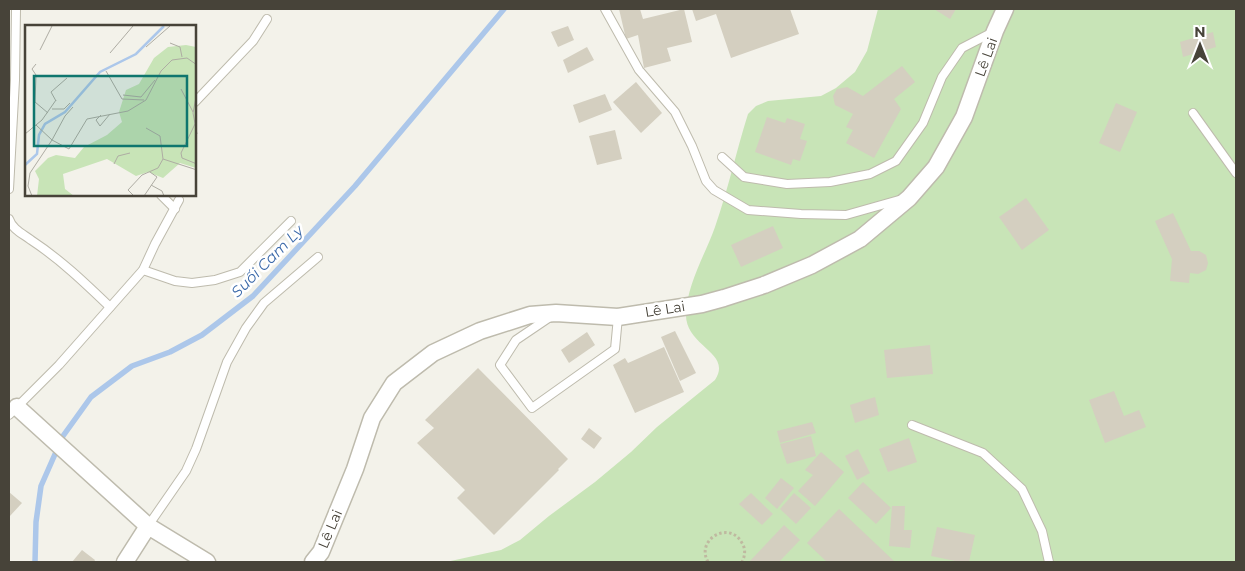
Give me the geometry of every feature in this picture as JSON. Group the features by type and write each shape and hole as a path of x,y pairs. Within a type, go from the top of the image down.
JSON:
{"street":[{"name":"Lê Lai","path":"313,562 321,552 372,418 394,382 433,353 480,331 530,315 556,313 618,317 702,304 764,285 812,265 860,239 909,198 936,167 964,117 995,31 1006,9"},
{"path":"13,411 85,468 148,526 207,562"},
{"path":"125,562 148,526"}],"lane":[{"path":"9,189 15,80 16,9"},
{"path":"605,9 639,70 674,112 692,146 706,181 714,190 748,210 800,214 846,215 909,198"},
{"path":"196,101 253,42 267,19"},
{"path":"722,157 744,177 787,184 830,182 870,174 896,160 923,123 942,77 962,48 995,31"},
{"path":"1193,113 1236,173"},
{"path":"162,196 174,209"},
{"path":"13,411 60,365 143,270 179,200"},
{"path":"9,219 10,224 66,265 110,307"},
{"path":"143,270 175,281 192,283 215,280 240,272 291,222"},
{"path":"148,526 186,471 206,423 227,362 246,328 264,303 318,257"},
{"path":"556,313 516,340 500,365 532,408 614,349 618,317"},
{"path":"912,425 983,453 1022,489 1042,531 1049,562"}],"path":[{"path":"708,562 704,552 709,540 714,535 725,532 732,533 741,541 744,553 742,562"}],"green space":[{"path":"878,9 1236,9 1236,562 446,562 501,550 520,540 595,482 657,427 715,380 719,370 718,363 699,342 688,325 687,303 693,281 720,213 748,114 756,106 768,101 821,96 836,88 855,72 867,51"}],"building":[{"path":"619,9 640,9 643,19 684,9 692,42 667,48 671,61 644,68 638,35 626,39"},
{"path":"692,9 790,9 799,34 731,58 716,14 696,21"},
{"path":"934,9 956,9 950,19"},
{"path":"568,26 574,40 558,47 551,32"},
{"path":"1213,32 1216,47 1183,57 1180,42"},
{"path":"587,47 594,60 568,73 563,60"},
{"path":"902,66 915,82 894,99 901,109 874,158 846,143 853,130 846,127 853,114 835,105 833,96 837,89 847,87 863,96"},
{"path":"636,82 662,113 641,133 613,102"},
{"path":"605,94 612,110 579,123 573,105"},
{"path":"1116,103 1137,112 1120,152 1099,143"},
{"path":"767,117 785,123 787,118 805,124 800,139 807,141 800,161 793,159 791,165 755,152"},
{"path":"615,130 622,159 597,165 589,136"},
{"path":"1026,198 1049,230 1022,250 999,217"},
{"path":"1173,213 1191,251 1199,251 1206,255 1208,263 1206,270 1198,274 1190,273 1189,283 1170,281 1172,259 1155,221"},
{"path":"773,226 783,248 741,267 731,245"},
{"path":"675,331 696,373 680,381 661,337"},
{"path":"587,332 595,345 569,363 561,350"},
{"path":"930,345 933,374 887,378 884,350"},
{"path":"664,347 684,392 635,413 613,365 625,358 628,363"},
{"path":"478,368 568,459 494,535 457,498 465,490 417,443 434,428 425,420"},
{"path":"1114,391 1124,416 1139,410 1146,427 1105,443 1089,400"},
{"path":"875,397 879,415 855,423 850,405"},
{"path":"812,422 816,433 780,443 777,431"},
{"path":"589,428 602,438 594,449 581,439"},
{"path":"811,436 816,456 787,464 780,444"},
{"path":"909,438 917,462 888,472 879,449"},
{"path":"858,449 870,473 857,480 845,456"},
{"path":"821,452 844,472 815,506 798,491 813,475 805,470"},
{"path":"781,478 794,488 777,509 765,498"},
{"path":"863,482 891,508 876,524 848,498"},
{"path":"9,492 22,503 9,517"},
{"path":"751,493 773,514 762,525 739,504"},
{"path":"794,493 811,508 796,524 780,509"},
{"path":"892,506 905,506 904,530 912,530 910,548 889,546"},
{"path":"839,509 895,562 827,562 807,543"},
{"path":"784,525 800,540 779,562 749,562"},
{"path":"937,527 975,535 969,562 931,556"},
{"path":"82,550 95,560 94,562 72,562"}],"waterway":[{"name":"Suối Cam Ly","path":"35,562 36,522 41,486 63,436 91,397 132,366 170,352 202,335 253,296 355,186 504,9"}]}
